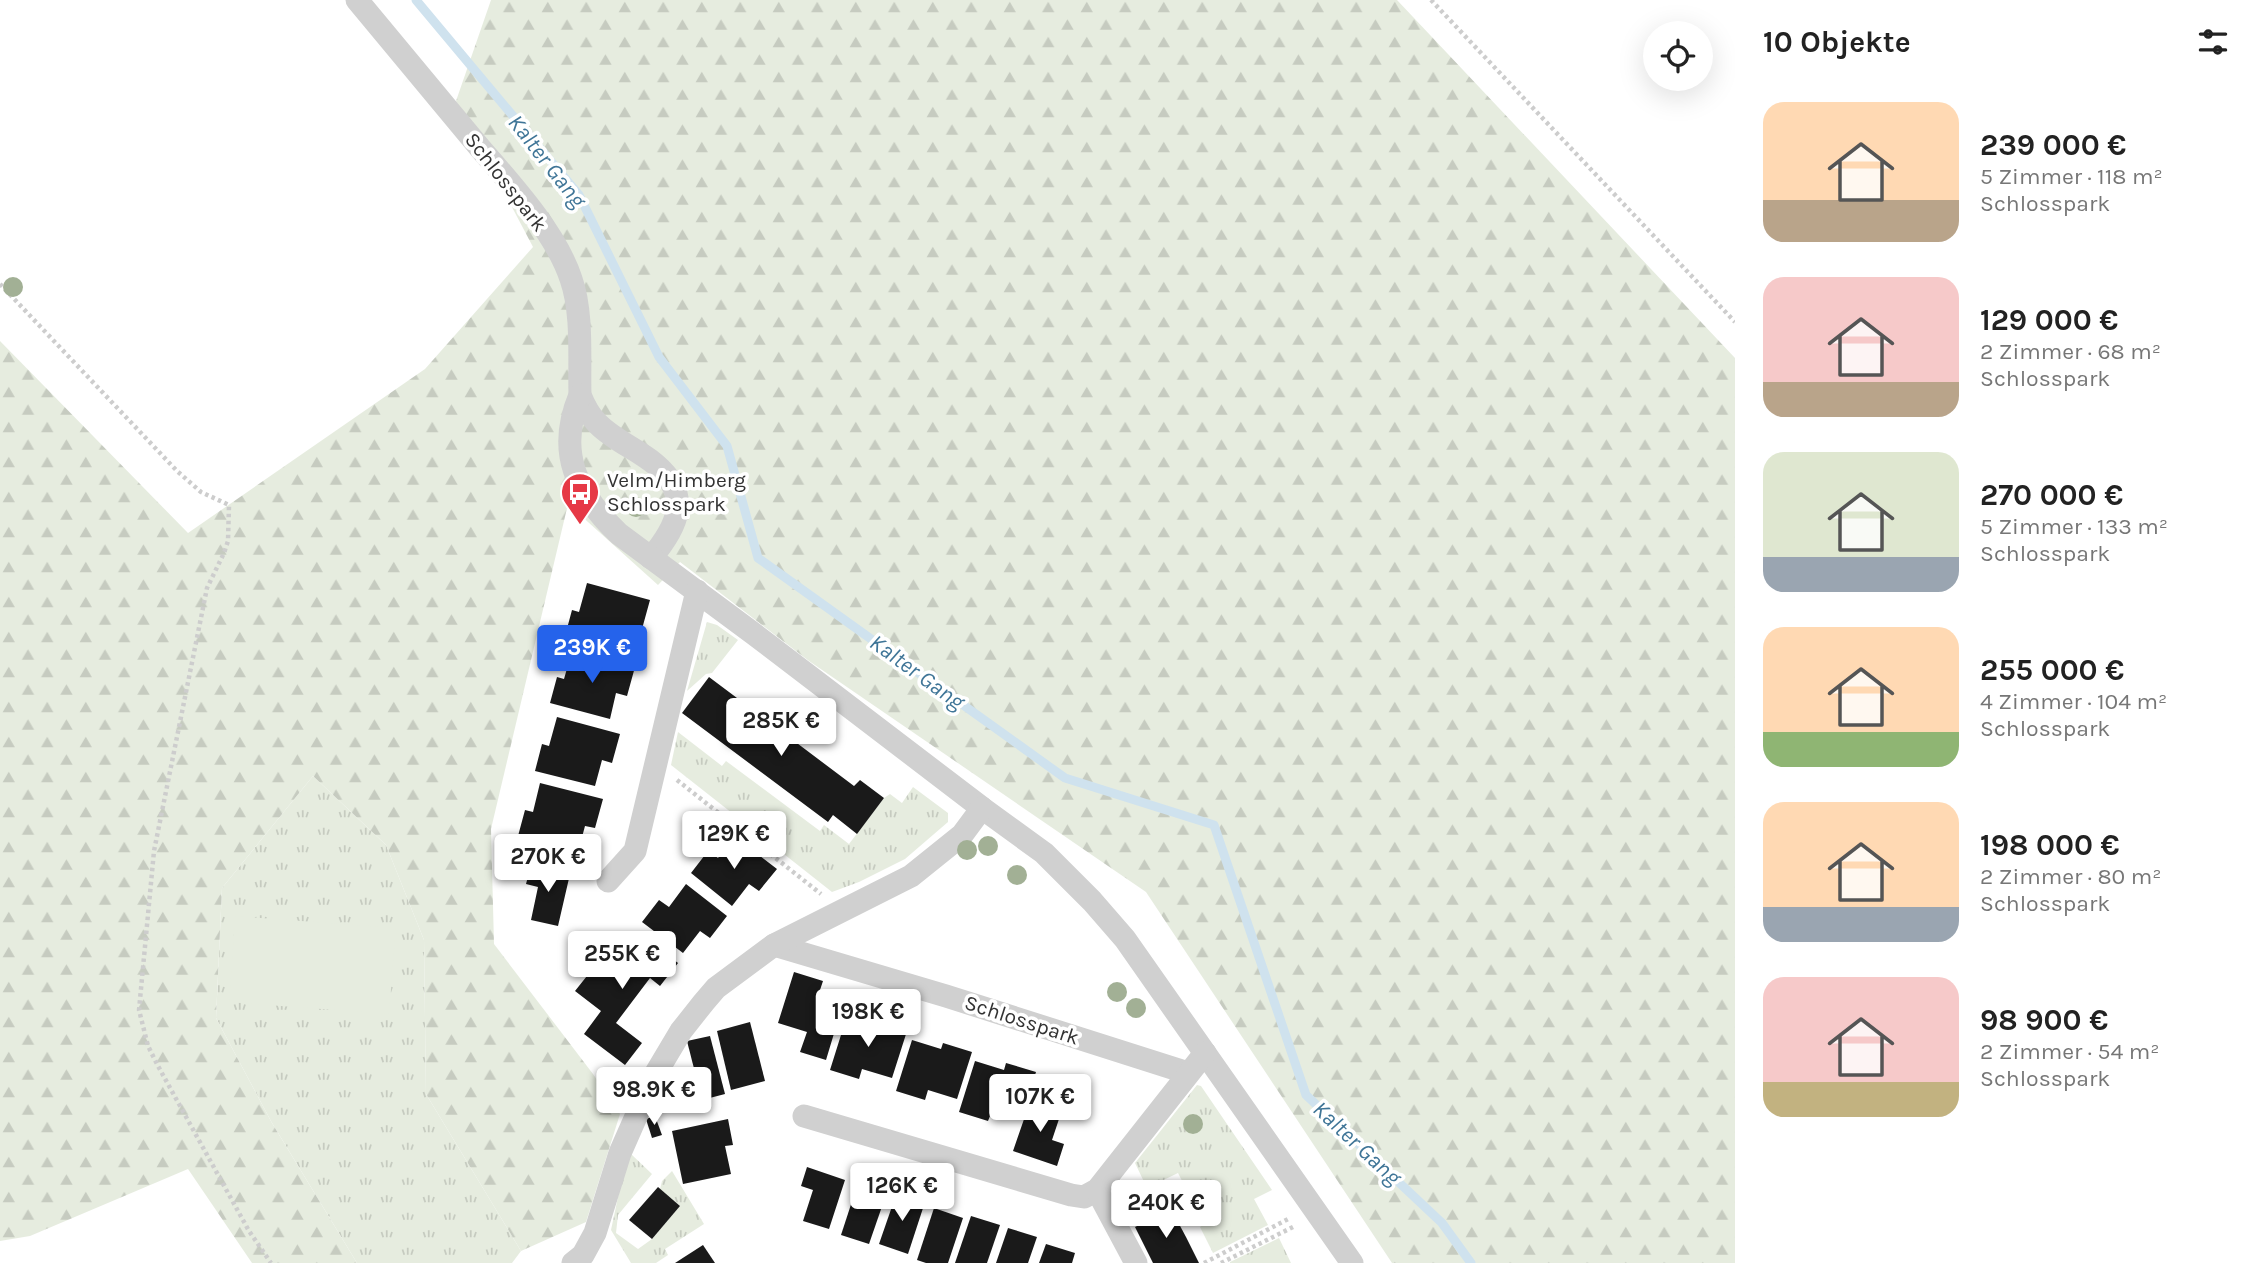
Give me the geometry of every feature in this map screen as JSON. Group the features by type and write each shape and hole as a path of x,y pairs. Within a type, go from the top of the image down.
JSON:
{"street":[{"name":"Schlosspark","path":"357,0 512,186 564,261 576,299 580,396 569,424 570,456 574,470 589,498 607,523 1044,853 1125,939 1352,1263"},
{"path":"580,396 599,425 656,465 673,488 677,499 674,525 650,558"},
{"path":"608,881 635,851 697,591"},
{"path":"573,1263 583,1255 592,1239 629,1130 653,1078 693,1014 716,988 774,945 911,876 962,835 982,808"},
{"name":"Schlosspark","path":"774,945 1188,1073"},
{"path":"804,1116 1084,1197 1097,1190 1205,1052"},
{"path":"1097,1190 1136,1263"}],"path":[{"path":"1431,0 1735,322"},
{"path":"0,284 177,471 201,492 229,505 228,541 207,588 186,701 159,819 141,970 139,1010 148,1046 158,1066 249,1231 271,1263"},
{"path":"656,763 840,910"},
{"path":"1204,1263 1315,1210"},
{"path":"1221,1263 1315,1210"}],"green space":[{"path":"491,0 1397,0 1735,358 1735,1263 1392,1263 1146,892 809,661 680,562 658,585 568,504 491,829 494,944 593,1074 620,1114 586,1222 521,1251 426,1094 424,940 386,845 313,776 222,888 216,1018 272,1123 357,1263 252,1263 188,1169 30,1236 0,1241 0,341 188,533 425,369 533,247 456,101"},
{"path":"707,622 717,625 738,640 712,673 706,674 687,691"},
{"path":"678,732 722,766 726,761 820,831 824,825 849,844 884,798 890,794 902,803 913,787 948,813 948,822 905,859 832,892 671,765"},
{"path":"313,776 386,845 424,940 426,1094 521,1251 512,1263 357,1263 272,1123 216,1018 222,888"},
{"path":"235,916 396,928 389,1014 229,1002"},
{"path":"1197,1085 1201,1086 1272,1190 1254,1199 1268,1225 1213,1253 1200,1227 1204,1224 1178,1173 1147,1188 1135,1163"},
{"path":"631,1154 652,1174 618,1215 616,1233 638,1249 652,1239 680,1206 660,1189 662,1181 672,1171 704,1224 665,1249 668,1255 656,1263 631,1263 611,1230 624,1169"},
{"path":"1279,1238 1291,1263 1230,1263 1230,1262"}],"building":[{"path":"587,583 650,600 642,629 632,626 625,653 565,636 572,610 579,612"},
{"path":"572,651 635,667 627,696 616,693 610,719 550,703 557,677 564,679"},
{"path":"709,677 854,786 860,780 884,798 857,834 833,815 828,822 682,713"},
{"path":"557,717 620,734 612,763 602,760 595,786 535,771 542,744 549,746"},
{"path":"540,783 603,799 595,828 585,826 578,852 518,836 525,810 533,812"},
{"path":"735,837 777,869 759,891 749,884 732,906 691,873 708,851 718,858"},
{"path":"531,865 570,874 558,926 531,920 538,887 526,884"},
{"path":"686,884 727,916 710,938 700,931 683,953 642,922 659,900 669,907"},
{"path":"636,931 678,963 660,986 650,978 616,1023 642,1043 625,1065 584,1034 601,1011 575,991 610,947 619,953"},
{"path":"794,972 823,981 817,999 842,1007 826,1060 800,1052 807,1032 778,1023"},
{"path":"846,1019 875,1028 877,1022 907,1031 892,1078 862,1069 859,1079 830,1070"},
{"path":"750,1022 765,1081 731,1090 717,1031"},
{"path":"710,1036 725,1094 702,1100 687,1041"},
{"path":"912,1040 941,1049 943,1043 972,1052 957,1099 928,1090 925,1100 896,1091"},
{"path":"975,1061 1004,1070 1006,1063 1036,1072 1021,1120 992,1111 988,1121 959,1112"},
{"path":"1031,1099 1062,1110 1052,1140 1064,1144 1057,1166 1013,1151"},
{"path":"655,1116 662,1135 652,1138 646,1119"},
{"path":"728,1119 733,1145 725,1146 731,1174 683,1184 672,1131"},
{"path":"807,1167 845,1180 829,1229 803,1221 813,1190 801,1186"},
{"path":"858,1183 887,1192 869,1244 841,1235"},
{"path":"658,1187 680,1206 652,1239 629,1220"},
{"path":"897,1192 925,1202 908,1254 879,1244"},
{"path":"934,1208 963,1218 948,1263 926,1263 917,1260"},
{"path":"1171,1209 1199,1263 1153,1263 1135,1227"},
{"path":"971,1216 1000,1225 987,1263 955,1263"},
{"path":"1008,1228 1037,1237 1028,1263 996,1263"},
{"path":"1046,1244 1075,1253 1072,1263 1039,1263"},
{"path":"703,1245 715,1263 675,1263"}],"waterway":[{"name":"Kalter Gang","path":"416,0 579,195 659,357 727,446 758,558 1065,778 1214,825 1306,1095 1442,1223 1471,1263"}],"place":[{"name":"Velm/Himberg Schlosspark","path":"580,526"}]}
